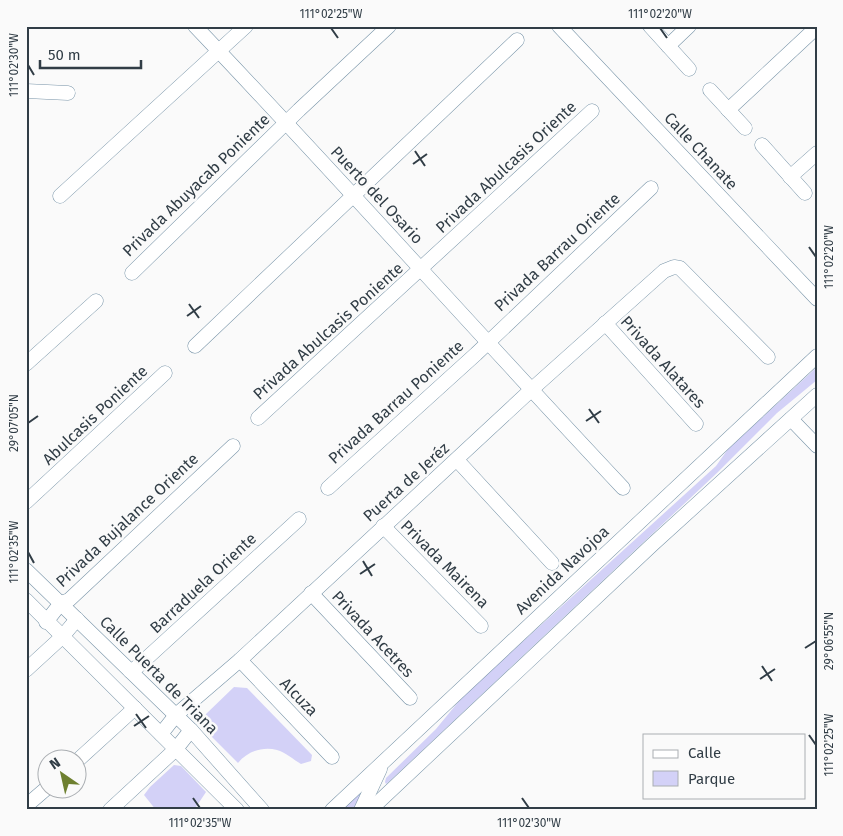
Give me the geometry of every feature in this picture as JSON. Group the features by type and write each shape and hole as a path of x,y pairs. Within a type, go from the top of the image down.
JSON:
{"street":[{"name":"Puerto del Osario","path":"194,26 354,196 623,488"},
{"path":"60,196 246,26"},
{"name":"Privada Abuyacab Poniente","path":"132,272 285,123 389,26"},
{"name":"Calle Chanate","path":"559,26 817,300"},
{"path":"650,26 689,69"},
{"path":"668,46 689,26"},
{"path":"728,110 817,27"},
{"path":"195,346 517,40"},
{"path":"710,90 745,128"},
{"path":"26,91 68,93"},
{"name":"Privada Abulcasis Oriente","path":"421,269 592,111"},
{"path":"762,145 805,193"},
{"path":"790,177 817,153"},
{"name":"Privada Barrau Oriente","path":"488,342 651,188"},
{"name":"Puerta de Jeréz","path":"161,734 176,715 240,660 531,390 664,271 674,267 680,268 768,358"},
{"name":"Privada Abulcasis Poniente","path":"258,418 421,269"},
{"path":"26,364 96,302"},
{"name":"Privada Alatares","path":"605,323 696,424"},
{"name":"Privada Barrau Poniente","path":"328,488 488,342"},
{"name":"Avenida Navojoa","path":"332,810 817,356"},
{"name":"Abulcasis Poniente","path":"26,502 165,373"},
{"path":"374,808 653,544 817,396"},
{"path":"791,419 814,439"},
{"name":"Privada Bujalance Oriente","path":"46,622 61,604 69,600 233,446"},
{"path":"457,460 552,563"},
{"name":"Barraduela Oriente","path":"130,671 136,668 299,519"},
{"name":"Privada Mairena","path":"383,526 481,626"},
{"name":"Calle Puerta de Triana","path":"26,570 191,730 262,810"},
{"name":"Privada Acetres","path":"311,593 410,698"},
{"path":"26,600 236,809 249,796"},
{"path":"26,670 62,637 77,619"},
{"name":"Alcuza","path":"240,660 332,757"},
{"path":"88,751 135,708"},
{"path":"110,810 176,749 191,730"},
{"path":"361,810 384,762"},
{"path":"26,806 38,796"}],"green space":[{"path":"817,367 817,380 777,413 718,472 386,784 386,778 436,729 464,695 716,466 728,449"},
{"path":"234,687 247,688 312,755 311,761 301,764 280,751 260,749 250,753 238,763 205,730 204,721 206,714"},
{"path":"174,765 181,766 206,792 194,810 156,810 144,795"},
{"path":"366,787 354,810 341,810"}]}
